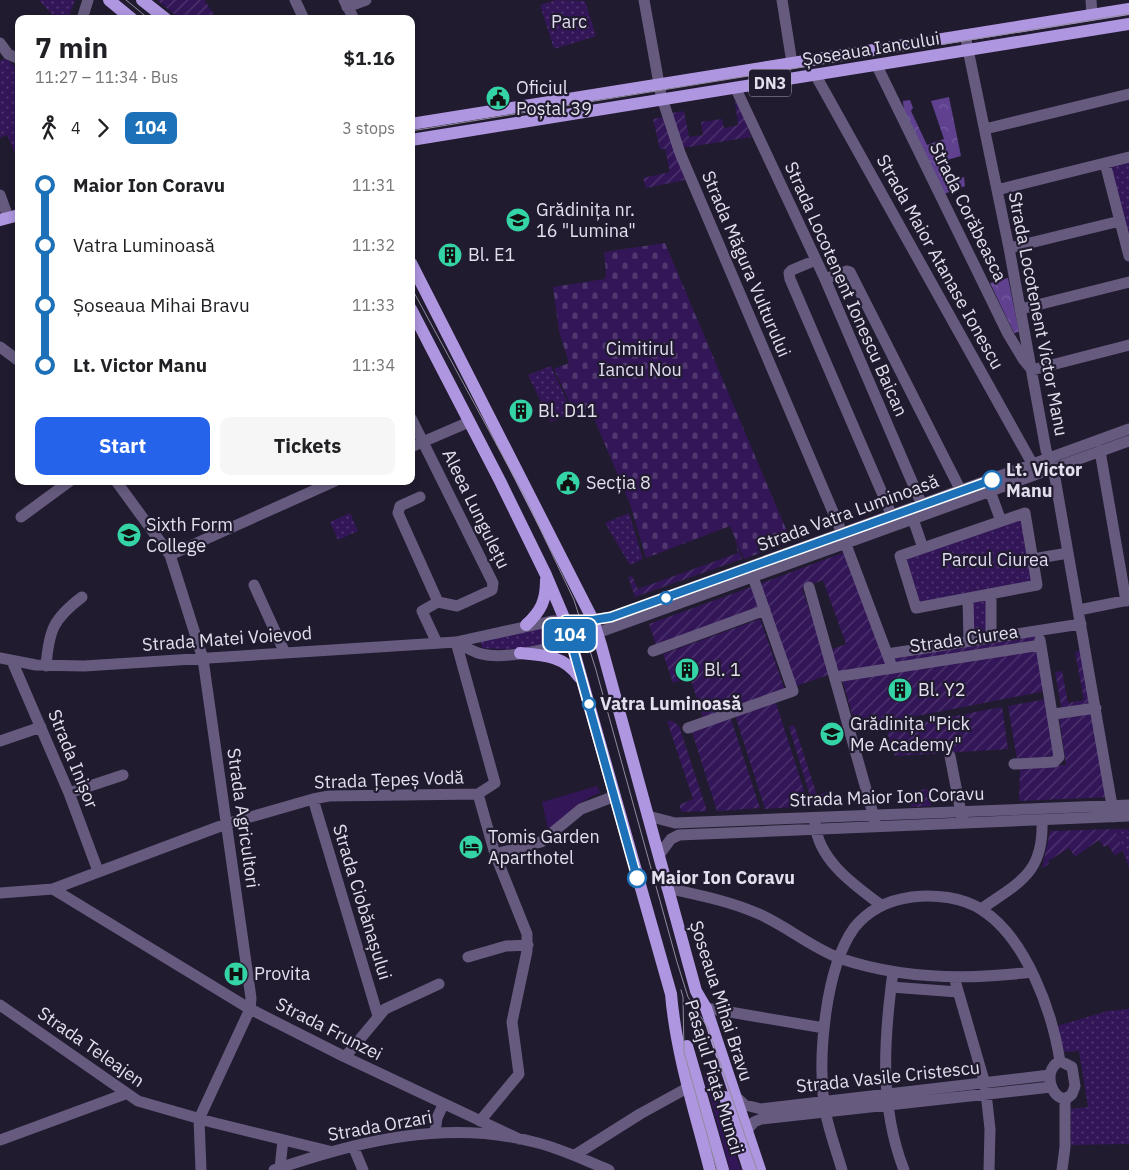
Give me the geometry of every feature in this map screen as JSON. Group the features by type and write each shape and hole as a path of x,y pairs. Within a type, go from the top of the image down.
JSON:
{"main road":[{"path":"109,0 127,15"},
{"path":"142,0 161,15"},
{"name":"Șoseaua Iancului","path":"415,123 1129,9"},
{"name":"Șoseaua Iancului","path":"415,139 662,101 1129,24"},
{"name":"Șoseaua Mihai Bravu","path":"415,269 593,620 696,991 706,1008 760,1170"},
{"path":"415,317 546,575 571,620 577,640 584,684 671,994 672,1014 710,1170"},
{"path":"526,625 545,601 546,575"},
{"path":"520,653 561,659 572,668 584,684"},
{"name":"Pasajul Piața Muncii","path":"696,991 715,1065 749,1170"},
{"name":"Pasajul Piața Muncii","path":"671,994 723,1170"}],"street":[{"path":"83,15 88,0"},
{"path":"294,0 302,15"},
{"path":"346,4 366,0"},
{"name":"Strada Măgura Vulturului","path":"644,0 662,101 692,183 844,539"},
{"path":"782,0 792,63"},
{"path":"1091,0 1092,15"},
{"name":"Strada Locotenent Victor Manu","path":"966,35 1010,248 1046,450 1051,464 1079,610 1114,811"},
{"path":"0,43 8,54 15,57"},
{"name":"Strada Corăbeasca","path":"877,66 1008,334 1023,360 1032,370"},
{"name":"Strada Maior Atanase Ionescu","path":"816,76 1032,465"},
{"name":"Strada Locotenent Ionescu Baican","path":"736,89 825,279 922,505"},
{"path":"985,129 1129,94"},
{"path":"997,190 1129,157"},
{"path":"1105,163 1129,256"},
{"path":"0,195 9,217"},
{"path":"1010,248 1120,221"},
{"path":"816,260 792,270 789,273 790,279 892,516"},
{"path":"825,279 847,271 850,272 961,491"},
{"path":"1021,309 1129,282"},
{"path":"1032,370 1129,345"},
{"path":"0,347 15,358"},
{"path":"415,445 469,422"},
{"name":"Aleea Lungulețu","path":"415,426 494,587 492,590 456,606 438,602"},
{"name":"Strada Vatra Luminoasă","path":"571,620 593,620 611,617 844,539 913,519 990,491 1129,429"},
{"name":"Strada Vatra Luminoasă","path":"577,640 754,577 844,539 892,516 1032,465 1051,464 1129,441"},
{"path":"1079,610 1127,601 1100,451"},
{"path":"21,517 65,485"},
{"name":"Strada Agricultori","path":"119,485 170,556 203,659 251,998 250,1009 199,1119 201,1170"},
{"path":"170,556 323,485"},
{"path":"990,491 1001,521"},
{"path":"420,496 400,506 398,513 438,602 424,609 422,614 437,644"},
{"path":"1025,513 1037,586 916,608 900,556 1001,521 1025,513"},
{"path":"913,519 923,548"},
{"name":"Strada Ciurea","path":"844,539 892,667"},
{"path":"1032,559 1068,553"},
{"path":"688,728 793,691 754,577"},
{"path":"254,585 285,653"},
{"path":"809,587 875,821"},
{"name":"Strada Ciurea","path":"991,595 991,638"},
{"path":"46,666 51,628 66,609 82,597"},
{"name":"Strada Ciurea","path":"968,599 969,641"},
{"path":"653,651 765,610"},
{"name":"Strada Matei Voievod","path":"0,658 46,666 203,659 437,644 456,642 526,625 571,620"},
{"name":"Strada Ciurea","path":"887,654 1081,624"},
{"path":"1014,764 1054,762 1059,757 1054,714 1038,631"},
{"name":"Strada Matei Voievod","path":"456,642 488,655 520,653 577,640"},
{"name":"Strada Țepeș Vodă","path":"0,894 54,890 226,824 313,799 329,796 478,794 495,783 456,642"},
{"name":"Strada Ciurea","path":"835,677 1041,646"},
{"name":"Strada Inișor","path":"12,661 69,793 98,872"},
{"path":"1054,714 1096,708"},
{"path":"0,741 41,727"},
{"path":"950,756 962,817"},
{"path":"69,793 123,774"},
{"path":"478,794 495,854 525,928 528,945 512,1017 519,1074 480,1121"},
{"path":"495,854 541,842 581,809 615,796"},
{"name":"Strada Ciobănașului","path":"313,799 378,1016"},
{"name":"Strada Maior Ion Coravu","path":"962,817 1042,820 1114,811 1129,805"},
{"name":"Strada Maior Ion Coravu","path":"648,816 675,824 815,823 1114,811 1129,816"},
{"path":"981,909 1024,879 1031,871 1041,842 1042,820"},
{"path":"815,823 830,861 850,881 881,905"},
{"name":"Strada Maior Ion Coravu","path":"659,855 671,840 679,835 815,823"},
{"path":"667,888 744,908 772,920 838,957 893,972 954,977 1032,972"},
{"name":"Strada Frunzei","path":"54,890 250,1009 444,1105 519,1138"},
{"path":"0,902 13,893"},
{"path":"842,1170 825,1107 824,1028 830,988 838,957 856,926 881,905 902,898 935,896 952,899 981,909 1007,933 1032,972 1055,1031 1060,1061"},
{"path":"468,957 506,946 528,945"},
{"path":"893,972 885,1033 887,1100 904,1170"},
{"path":"954,977 986,1089 990,1129 989,1170"},
{"path":"345,1057 378,1016 400,1000 439,984"},
{"path":"891,987 958,992"},
{"name":"Strada Teleajen","path":"0,1005 125,1094 147,1105 329,1151"},
{"path":"706,1008 824,1028"},
{"path":"1060,1061 1052,1067 1051,1081 1056,1095 1065,1099"},
{"path":"1060,1061 1072,1067 1075,1086 1072,1094 1065,1099"},
{"name":"Strada Vasile Cristescu","path":"746,1131 754,1122 761,1119 825,1107 1051,1081"},
{"path":"575,1156 640,1114 689,1087"},
{"path":"0,1140 125,1094"},
{"name":"Strada Vasile Cristescu","path":"734,1095 745,1105 761,1109 825,1107"},
{"path":"1062,1170 1065,1147 1065,1099"},
{"path":"435,1132 437,1118 444,1105"},
{"name":"Strada Orzari","path":"277,1169 329,1151 435,1132 519,1138 575,1156 609,1170"},
{"path":"277,1169 283,1140"},
{"path":"353,1146 363,1170"}],"green space":[{"path":"39,0 75,0 69,15 52,15"},
{"path":"157,0 204,0 214,15 175,15"},
{"name":"Parc","path":"556,0 585,1 596,36 554,49 540,5"},
{"path":"6,58 15,67 15,153 7,135 0,138 0,61"},
{"path":"949,97 961,156 947,160 950,180 964,177 965,186 944,194 904,114 903,101 910,100 913,108 911,111 927,145 944,139 931,101"},
{"path":"735,102 738,102 751,137 682,148 671,113 684,111 689,137 703,135 701,122 722,119 724,128 738,125"},
{"path":"663,117 685,180 646,188 643,178 670,172 665,149 660,149 653,119"},
{"path":"1129,160 1129,238 1110,165"},
{"name":"Cimitirul Iancu Nou","path":"665,243 791,541 744,559 730,526 646,558 630,504 590,409 575,414 554,369 569,363 559,331 553,287 605,279 604,252"},
{"path":"1008,278 1019,332 1014,333 990,283"},
{"path":"551,366 572,412 551,422 528,375"},
{"path":"350,513 358,531 338,540 330,522"},
{"path":"629,513 643,559 630,565 605,523"},
{"name":"Parcul Ciurea","path":"1023,516 1034,584 989,594 990,636 970,639 969,597 917,606 902,558"},
{"path":"735,539 742,559 635,597 628,577 632,576 638,589 738,553"},
{"path":"845,552 886,665 837,673 830,650 846,644 823,580 802,588 831,674 796,686 759,584"},
{"path":"754,586 761,606 656,645 649,624"},
{"path":"760,619 785,690 703,718 690,677 673,683 663,654"},
{"path":"554,622 561,643 521,650 482,648 480,639"},
{"path":"1036,633 1038,644 893,664 890,655"},
{"path":"1037,650 1045,691 856,728 842,679"},
{"path":"1083,650 1092,705 1062,710 1055,672 1062,671 1068,703 1084,700 1075,652"},
{"path":"1047,699 1054,756 1017,759 1008,706"},
{"path":"775,700 809,806 765,809 735,715"},
{"path":"1002,707 1008,749 895,756 886,729"},
{"path":"1093,711 1108,797 1019,801 1020,768 1066,765 1059,717"},
{"path":"730,716 760,808 717,811 691,729"},
{"path":"667,721 673,721 679,726 707,811 682,812 679,805 693,799"},
{"path":"794,725 817,795 831,791 835,804 813,806 789,727"},
{"path":"597,786 600,793 585,800 566,815 549,833 542,802"},
{"path":"929,789 931,806 911,807 908,791"},
{"path":"1115,829 1129,829 1129,868"},
{"path":"1115,829 1123,850 1115,856 1108,845 1104,847 1099,840 1075,857 1069,848 1048,861 1049,864 1042,868 1050,831"},
{"path":"1129,1009 1129,1144 1071,1145 1071,1109 1088,1107 1079,1051 1064,1052 1057,1026 1108,1011"},
{"path":"704,1075 708,1075 741,1170 730,1170"}],"tram line":[{"path":"126,0 144,15"},
{"path":"415,130 1129,14"},
{"path":"415,294 525,497 574,600 596,670 688,997 708,1028 757,1170"},
{"path":"681,990 683,997 684,1052 717,1170"}],"bus line":[{"name":"104","path":"637,878 565,620 593,620 611,617 992,480"}],"place":[{"name":"Oficiul Poștal 39","path":"498,98"},
{"name":"Grădinița nr. 16 \"Lumina\"","path":"518,220"},
{"name":"Bl. E1","path":"450,255"},
{"name":"Bl. D11","path":"521,411"},
{"name":"Lt. Victor Manu","path":"992,480"},
{"name":"Secția 8","path":"568,483"},
{"name":"Sixth Form College","path":"129,535"},
{"name":"Bl. 1","path":"687,670"},
{"name":"Bl. Y2","path":"900,690"},
{"name":"Vatra Luminoasă","path":"589,704"},
{"name":"Grădinița \"Pick Me Academy\"","path":"832,734"},
{"name":"Tomis Garden Aparthotel","path":"471,847"},
{"name":"Maior Ion Coravu","path":"637,878"},
{"name":"Provita","path":"236,974"}]}
